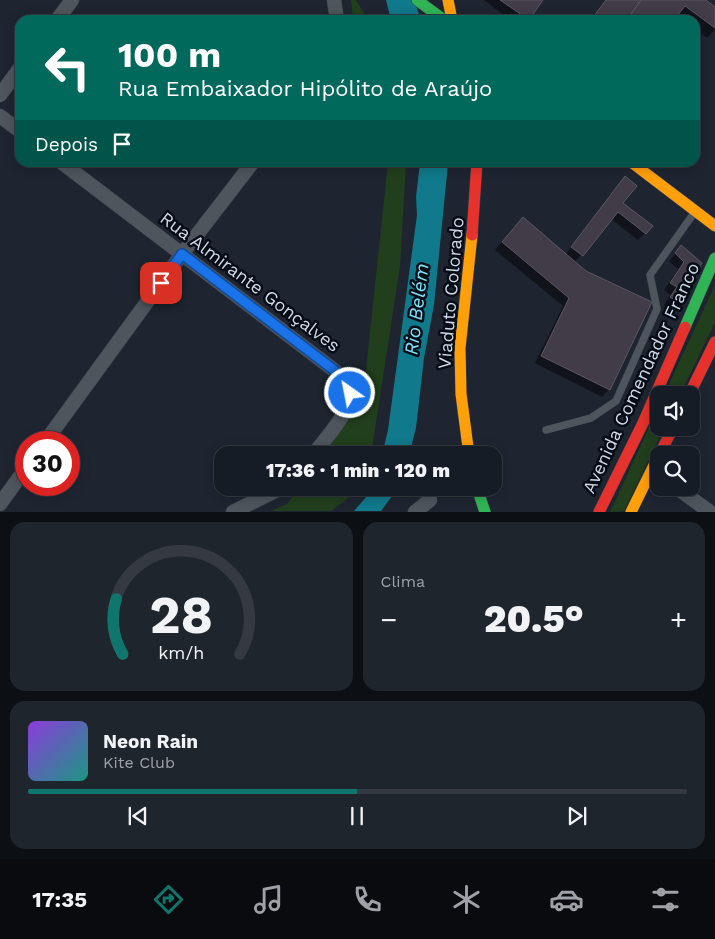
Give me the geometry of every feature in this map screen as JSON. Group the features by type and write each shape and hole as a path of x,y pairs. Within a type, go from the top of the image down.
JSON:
{"main road":[{"path":"418,0 436,15"},
{"path":"433,0 438,15"},
{"path":"448,0 451,15"},
{"name":"Viaduto Colorado","path":"468,446 461,399 461,336 476,203 477,167"},
{"path":"638,167 715,226"},
{"name":"Avenida Comendador Franco","path":"599,512 643,423 715,258"},
{"path":"693,386 715,342"},
{"path":"631,512 650,480"},
{"path":"480,496 485,512"}],"street":[{"path":"61,15 72,0"},
{"path":"334,0 336,15"},
{"path":"0,95 15,75"},
{"path":"0,116 15,127"},
{"name":"Rua Almirante Gonçalves","path":"68,167 334,370 346,382 350,393 346,411 320,446"},
{"path":"53,431 182,254 249,167"},
{"path":"0,504 15,483"},
{"path":"233,512 265,496"},
{"path":"688,496 710,512"},
{"path":"415,512 430,500"}],"lane":[{"path":"546,430 590,418 616,401 657,309 650,275 695,211"}],"green space":[{"path":"351,0 356,0 365,15 352,15"},
{"path":"388,167 406,167 400,266 372,446 326,446 366,370"},
{"path":"715,285 715,322 684,386 668,386"},
{"path":"650,425 650,436 660,436 655,446 650,446 650,457 624,511 610,512"},
{"path":"293,496 349,496 331,511 271,511 287,504"}],"water":[{"path":"386,0 414,0 419,15 390,15"},
{"name":"Rio Belém","path":"420,167 448,167 434,305 424,358 416,428 411,446 384,446 388,430 417,215 416,197"},
{"path":"367,496 392,496 381,511 354,511"}],"building":[{"path":"500,0 543,0 532,15 522,15"},
{"path":"606,0 641,0 630,15 595,15"},
{"path":"641,0 706,0 715,7 715,28 700,17 700,15 685,6 678,15 630,15"},
{"path":"625,176 637,186 623,203 653,226 646,234 618,212 583,256 571,247"},
{"path":"523,217 586,271 652,302 610,390 541,356 569,298 502,242"},
{"path":"681,245 702,263 681,304 670,297 677,287 670,283 684,262 675,253"}],"traffic: fast":[{"path":"417,0 437,15"},
{"path":"685,327 715,258"},
{"path":"480,496 485,512"}],"traffic: slow":[{"path":"448,0 451,15"},
{"path":"638,167 715,226"},
{"path":"468,446 461,394 460,348 472,235"},
{"path":"631,512 650,473"}],"traffic: jam":[{"path":"472,235 477,167"},
{"path":"599,512 643,423 685,327"},
{"path":"693,386 715,342"},
{"path":"664,446 669,436"}],"route":[{"path":"161,283 182,254 334,370 346,382 350,393"}]}
